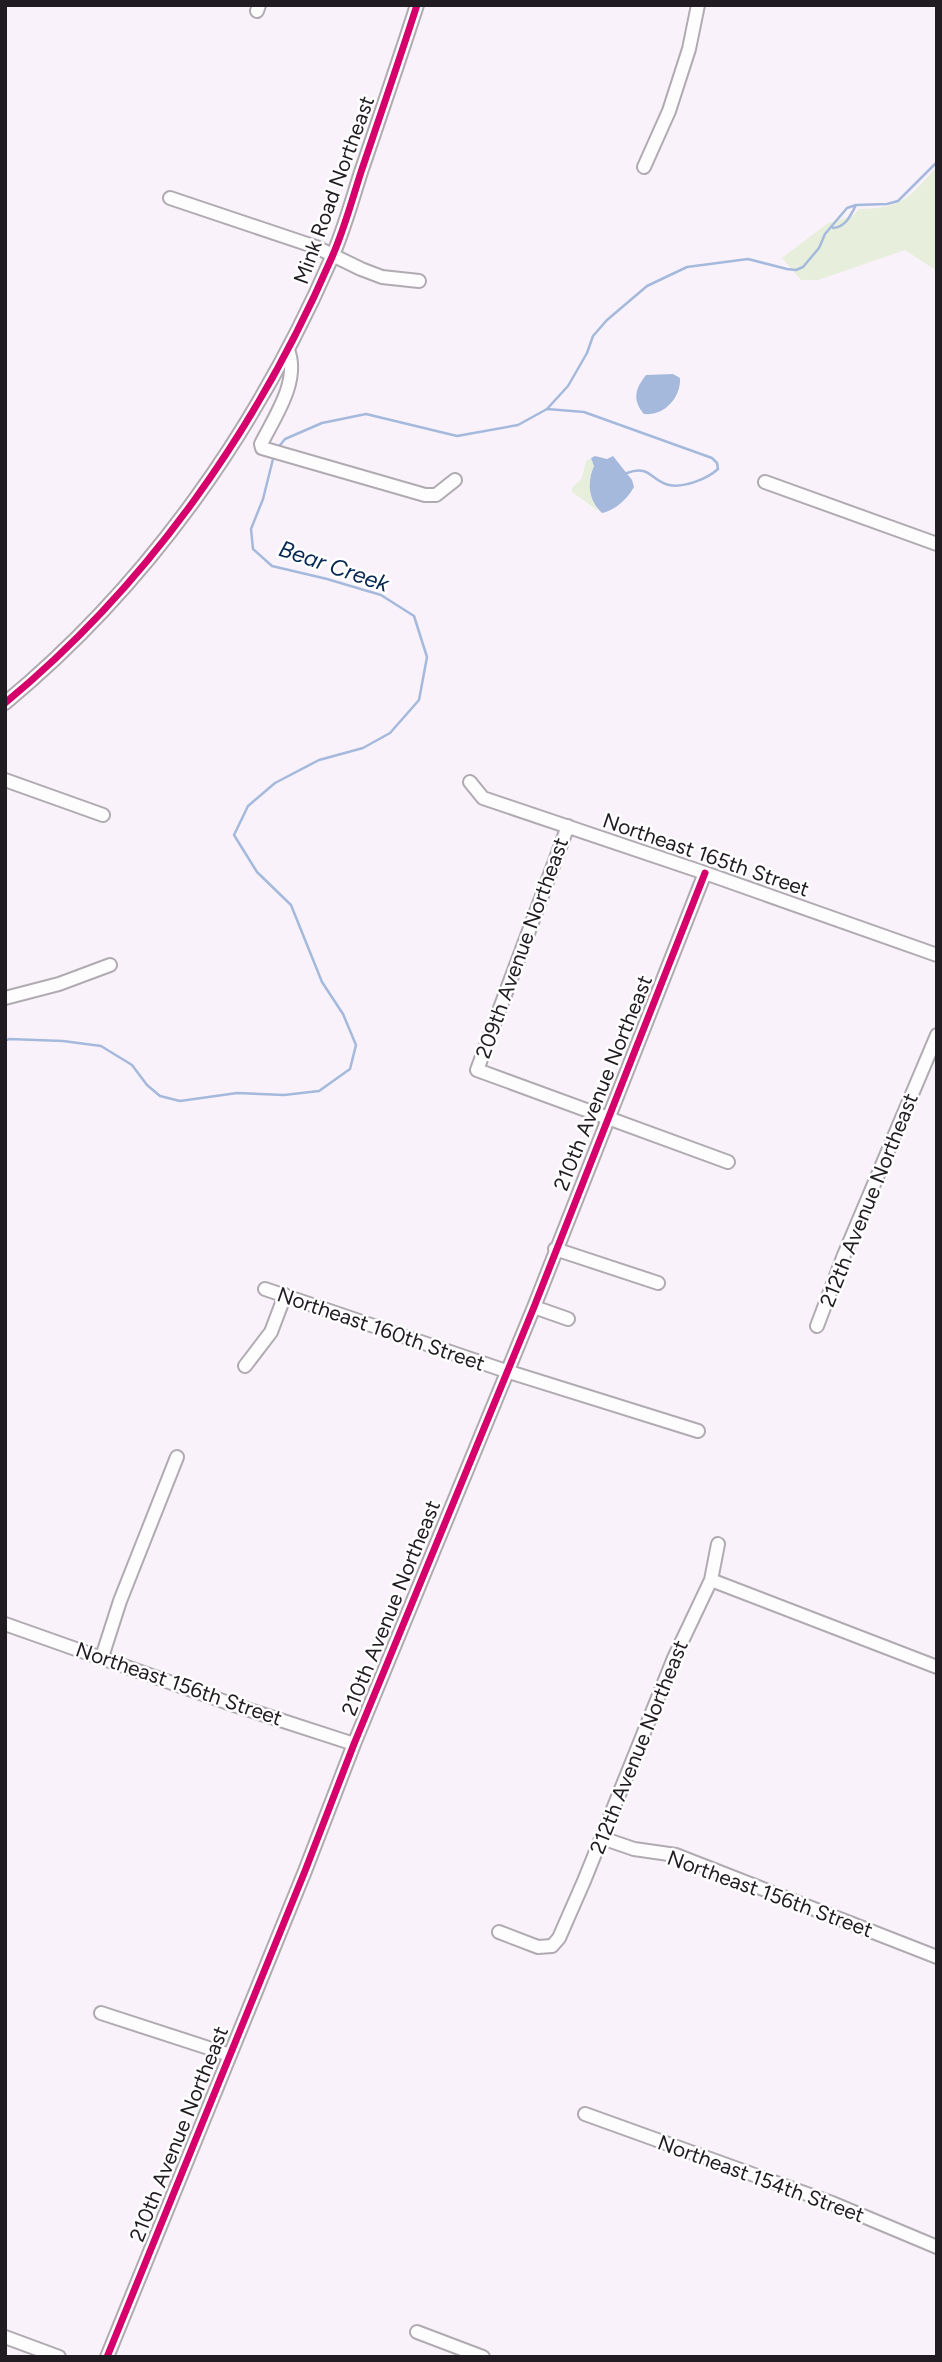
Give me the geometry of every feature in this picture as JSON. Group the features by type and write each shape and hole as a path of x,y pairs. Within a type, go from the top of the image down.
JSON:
{"street":[{"name":"Mink Road Northeast","path":"5,703 90,625 163,542 240,434 288,350 333,255 417,5"},
{"path":"644,167 669,111 689,49 698,5"},
{"path":"170,198 333,255 361,269 383,276 419,281"},
{"path":"288,350 292,361 285,397 261,444 262,448 425,495 436,495 455,480"},
{"path":"765,482 937,544"},
{"path":"5,780 103,815"},
{"name":"Northeast 165th Street","path":"470,782 483,799 937,954"},
{"name":"209th Avenue Northeast","path":"568,826 477,1070 609,1118"},
{"name":"210th Avenue Northeast","path":"107,2357 354,1744 534,1307 705,873"},
{"path":"5,998 59,984 110,965"},
{"name":"212th Avenue Northeast","path":"817,1326 844,1255 937,1035"},
{"path":"609,1118 728,1162"},
{"path":"555,1249 658,1283"},
{"name":"Northeast 160th Street","path":"265,1289 506,1371 698,1431"},
{"path":"245,1366 271,1332 285,1295"},
{"path":"534,1307 568,1319"},
{"path":"102,1657 120,1601 177,1457"},
{"name":"212th Avenue Northeast","path":"499,1932 538,1947 552,1946 559,1938 674,1658 711,1580 719,1544"},
{"path":"711,1580 937,1667"},
{"name":"Northeast 156th Street","path":"5,1624 237,1706 354,1744"},
{"name":"Northeast 156th Street","path":"602,1838 634,1849 676,1855 694,1861 937,1957"},
{"path":"100,2013 230,2055"},
{"name":"Northeast 154th Street","path":"585,2114 832,2203 937,2246"},
{"path":"417,2332 483,2357"},
{"path":"5,2337 60,2357"}],"green space":[{"path":"937,167 937,271 905,250 818,280 801,280 782,258 828,223 853,216 859,209 886,206 904,199"},
{"path":"591,458 594,466 590,489 598,511 572,492 572,488 582,478 586,461"}],"water":[{"path":"673,374 680,378 674,399 658,412 644,414 636,399 642,380 646,375"},
{"path":"595,456 607,459 613,456 632,480 634,487 621,503 602,513 590,491 594,466 591,458"}],"waterway":[{"name":"Bear Creek","path":"277,449 285,439 322,423 366,414 457,436 518,425 547,409 568,386 587,353 593,336 607,320 647,286 687,267 748,259 796,270 803,267 819,248 825,234 847,208 898,201 937,162"},
{"path":"833,228 844,223 856,205"},
{"path":"547,409 584,412 712,458 718,469 695,482 675,486 663,483 646,472 627,473"},
{"name":"Bear Creek","path":"5,1041 63,1041 101,1046 132,1065 147,1085 160,1096 180,1101 237,1093 284,1095 319,1091 350,1069 356,1045 343,1014 322,982 291,905 257,872 234,835 248,806 275,783 319,760 363,748 390,733 419,700 427,657 414,616 381,595 272,566 253,549 251,529 263,499 274,455"}],"cycle path":[{"path":"5,703 57,657 152,555 234,442 270,382 303,320 336,247 417,5"},
{"path":"107,2357 354,1744 534,1307 705,873"}]}
